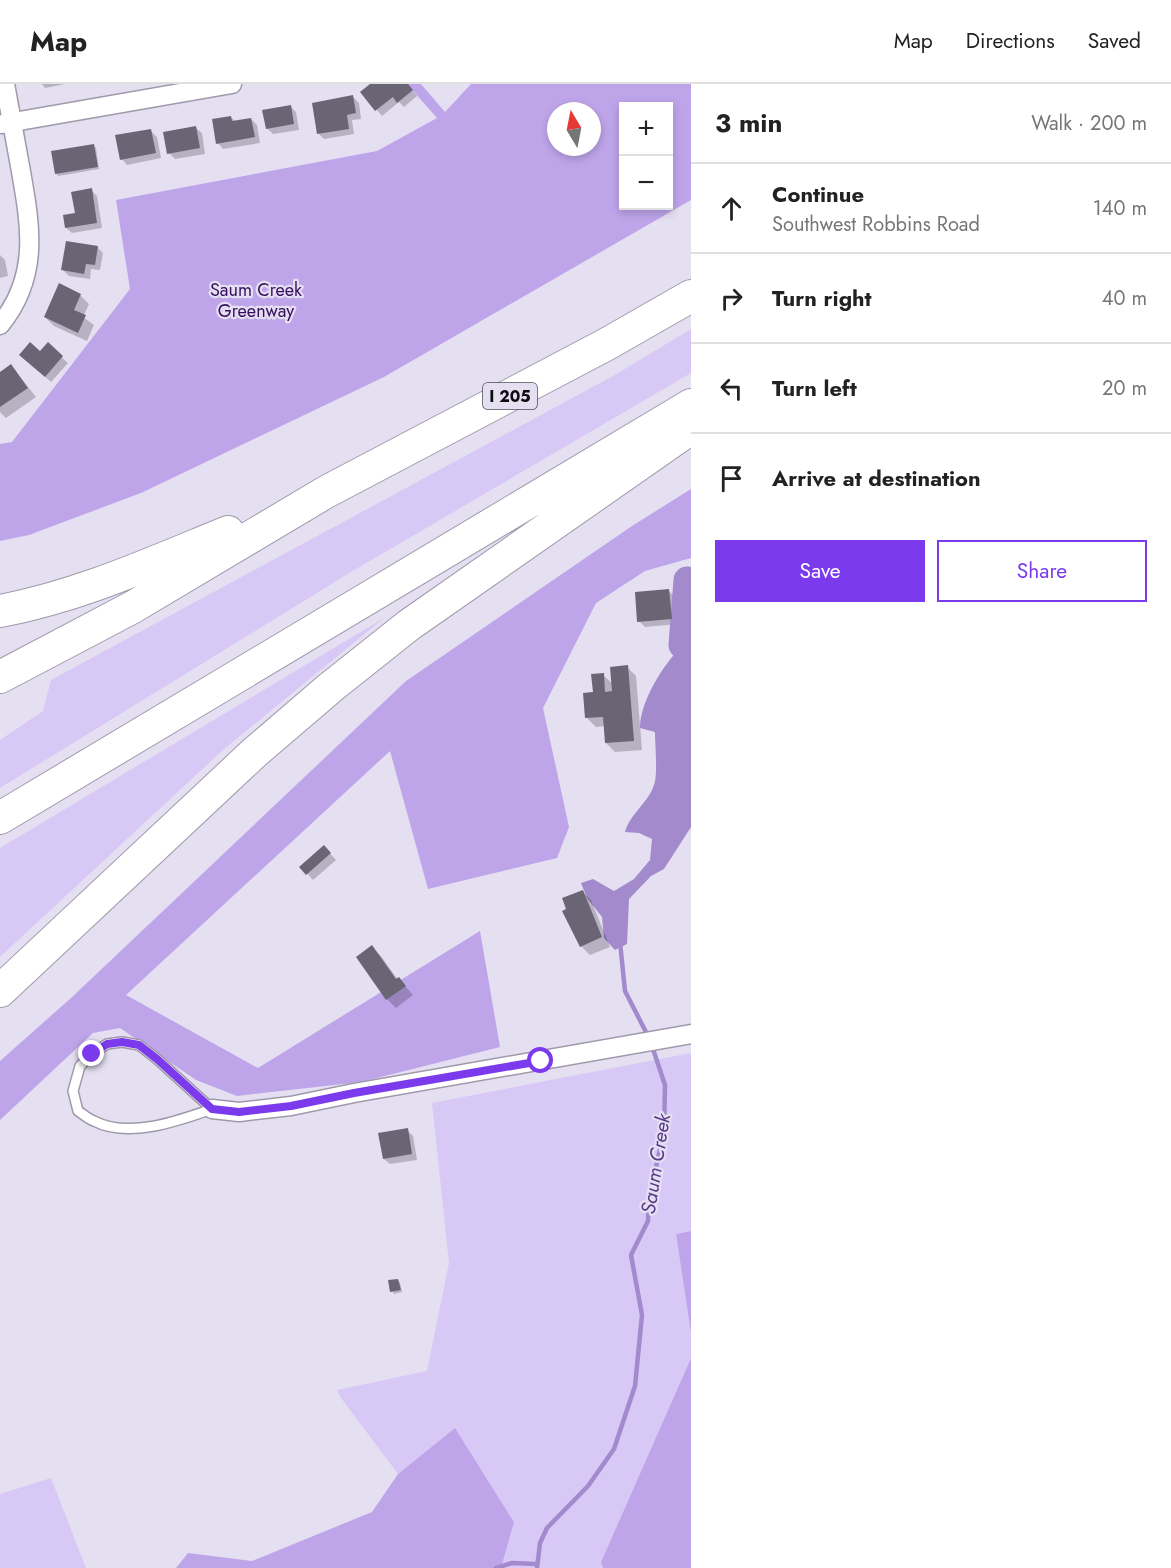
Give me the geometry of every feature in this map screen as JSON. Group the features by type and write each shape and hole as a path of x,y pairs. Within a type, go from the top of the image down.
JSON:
{"highway":[{"name":"I 205","path":"326,492 577,360 691,296"},
{"path":"0,818 691,405"},
{"path":"0,991 254,753 331,687 409,625 691,428"},
{"path":"0,611 65,595 120,576 326,492"},
{"path":"5,670 133,607 326,492"}],"street":[{"path":"0,325 13,306 21,288 31,243 30,220 6,124 5,84"},
{"path":"6,124 232,84"},
{"path":"212,1109 239,1112 291,1106 688,1035"}],"lane":[{"path":"122,1042 139,1045 212,1109 174,1122 124,1128 95,1122 78,1111 73,1091 80,1066 92,1054 107,1044 122,1042"}],"shaded area":[{"path":"691,329 691,373 351,572 0,788 0,740 43,711 51,680 613,376"},
{"path":"384,618 224,749 0,957 0,848"},
{"path":"691,638 691,827 664,869 651,876 629,899 627,944 615,950 604,938 602,917 587,898 581,883 593,879 614,891 634,879 650,860 652,839 639,833 625,832 648,797 655,780 655,732 640,728 641,717 657,679 673,656"},
{"path":"691,1053 691,1231 676,1234 691,1333 691,1358 601,1562 603,1568 501,1568 514,1522 455,1428 398,1474 337,1390 427,1371 449,1263 432,1103"},
{"path":"51,1478 86,1568 0,1568 0,1494"}],"green space":[{"name":"Saum Creek Greenway","path":"407,84 421,84 445,112 471,84 691,84 691,200 384,377 141,493 29,535 0,541 0,444 12,442 130,289 116,200 377,151 437,118"},
{"path":"691,489 691,558 645,571 596,603 543,708 569,827 557,858 428,889 390,751 126,995 258,1068 480,931 500,1047 361,1082 237,1096 196,1080 120,1028 93,1033 0,1120 0,1061 71,998 406,681 632,526"},
{"path":"691,1231 691,1333 676,1234"},
{"path":"691,1358 691,1568 603,1568 601,1562"},
{"path":"455,1428 514,1522 501,1568 176,1568 188,1553 252,1561 372,1512 398,1474"}],"building":[{"path":"370,84 408,84 413,90 397,103 393,97 375,111 360,92"},
{"path":"353,95 356,113 347,115 349,129 317,134 312,103"},
{"path":"291,105 294,124 266,129 262,110"},
{"path":"231,116 232,121 251,118 255,137 216,144 212,119"},
{"path":"196,126 200,148 167,154 163,132"},
{"path":"151,129 156,153 120,160 115,135"},
{"path":"94,144 98,167 55,174 51,151"},
{"path":"92,188 97,223 65,228 63,215 75,213 71,192"},
{"path":"66,241 98,246 95,265 86,264 84,274 61,270"},
{"path":"59,283 81,294 74,310 86,315 78,333 44,317"},
{"path":"30,342 40,351 48,342 63,356 45,377 19,355"},
{"path":"11,364 28,388 0,407 0,372"},
{"path":"669,589 672,619 637,622 635,592"},
{"path":"628,665 634,741 605,743 603,717 585,718 583,693 593,692 591,674 604,673 605,692 612,691 610,667"},
{"path":"324,845 331,853 306,875 299,867"},
{"path":"583,890 602,937 580,947 562,911 566,909 562,898"},
{"path":"372,945 396,979 399,977 406,986 386,1000 356,957"},
{"path":"408,1128 412,1154 383,1159 378,1133"},
{"path":"398,1279 401,1290 390,1292 388,1280"}],"waterway":[{"name":"Saum Creek","path":"682,645 687,580"},
{"name":"Saum Creek","path":"620,942 625,991 649,1038"},
{"name":"Saum Creek","path":"537,1568 540,1543 547,1528 588,1486 614,1449 635,1386 642,1315 631,1255 648,1221 649,1197 664,1132 665,1085 652,1046"},
{"name":"Saum Creek","path":"496,1568 512,1563 536,1564"}],"route":[{"path":"92,1054 107,1044 122,1042 139,1045 196,1092 212,1109 239,1112 291,1106 541,1061"}]}
